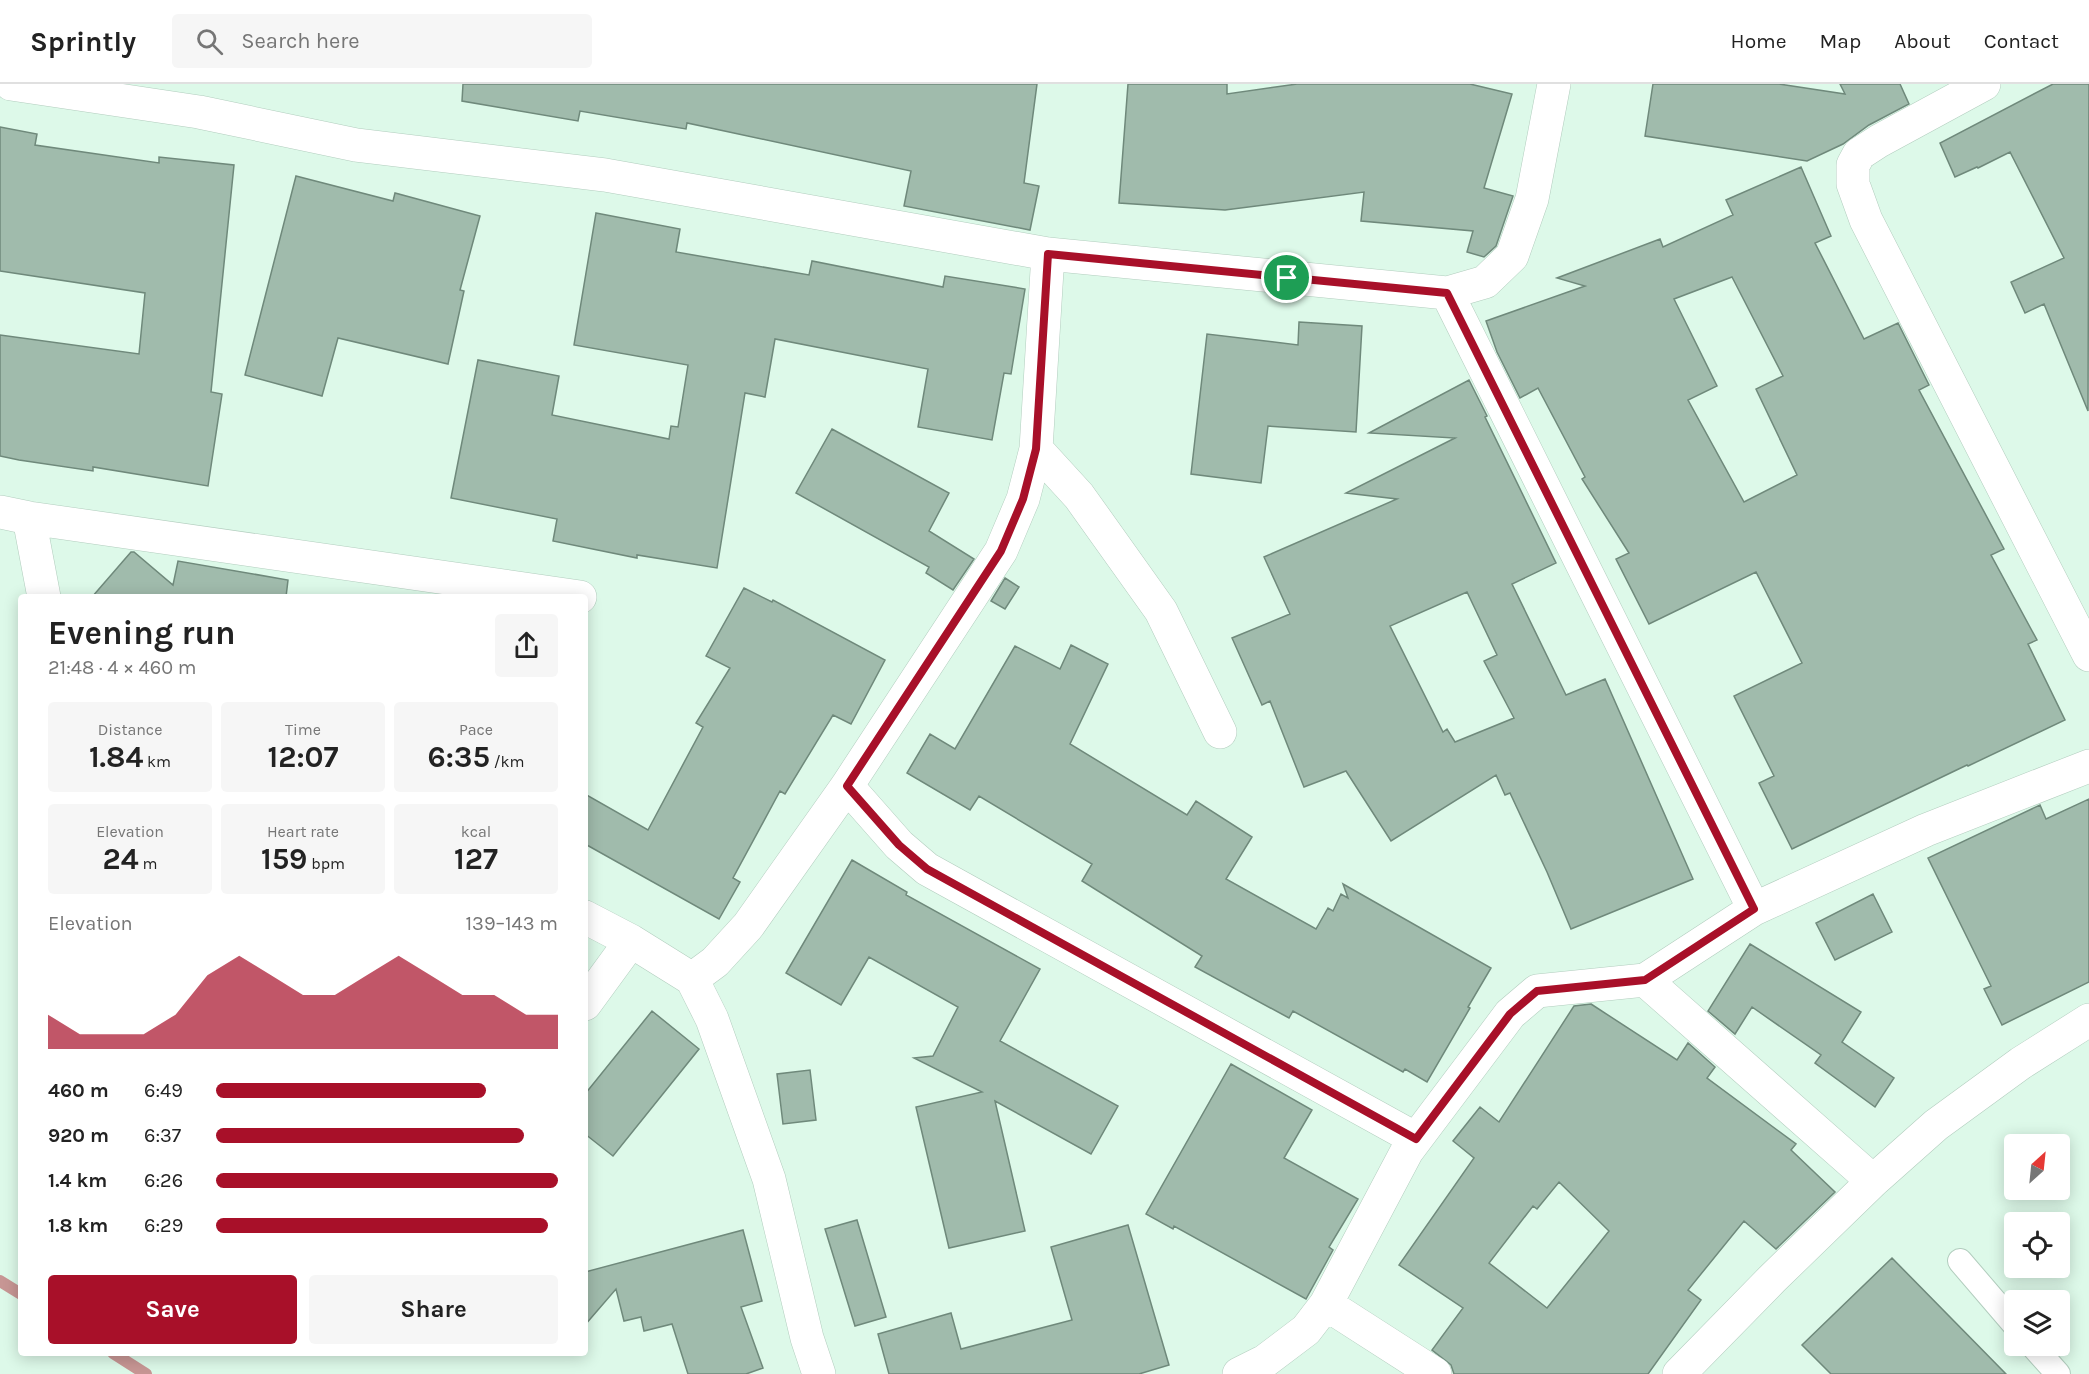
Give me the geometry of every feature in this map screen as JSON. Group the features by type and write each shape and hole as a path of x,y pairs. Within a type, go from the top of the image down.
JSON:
{"street":[{"path":"11,84 199,112 356,145 605,175 1048,254 1447,293 1485,282 1512,256 1532,200 1554,84"},
{"path":"1984,84 1859,154 1853,165 1853,184 1866,220 2086,642"},
{"path":"692,979 716,962 748,927 847,786 1001,551 1023,499 1036,449 1048,254"},
{"path":"1447,293 1754,909"},
{"path":"1036,449 1079,496 1161,611 1220,732"},
{"path":"43,594 14,515 557,594"},
{"path":"1239,1374 1265,1361 1306,1330 1326,1304 1407,1151 1510,1014 1537,991 1645,980 1754,909 1926,830 2089,766"},
{"path":"847,786 899,845 927,869 1416,1139"},
{"path":"588,919 631,941 692,979 712,1019 770,1179 807,1338 819,1374"},
{"path":"588,1000 631,941"},
{"path":"1645,980 1873,1181"},
{"path":"1679,1374 1873,1181 1936,1125 2021,1063 2089,1020"},
{"path":"1326,1304 1435,1374"}],"lane":[{"path":"1960,1261 2004,1312"},
{"path":"2042,1356 2058,1374"}],"building":[{"path":"463,84 1037,84 1024,183 1039,186 1030,230 904,206 911,171 687,123 686,129 580,111 578,121 462,101"},
{"path":"1128,84 1227,84 1227,94 1297,84 1470,84 1512,94 1484,188 1513,196 1496,246 1484,257 1467,252 1473,231 1361,221 1364,192 1225,210 1119,203"},
{"path":"1653,84 1779,84 1845,94 1840,84 1900,84 1909,104 1869,125 1843,144 1807,161 1645,136"},
{"path":"2053,84 2089,84 2088,411 2044,304 2025,313 2011,282 2064,258 2010,152 1955,177 1940,143"},
{"path":"0,127 37,134 35,145 159,163 159,157 234,165 211,392 222,394 208,486 93,467 93,471 0,456 0,335 139,354 145,293 0,271"},
{"path":"1801,167 1831,236 1815,243 1864,339 1898,323 1929,385 1919,390 2004,549 1991,555 2037,640 2028,644 2065,720 1792,849 1759,783 1774,776 1734,696 1802,663 1756,572 1649,624 1616,559 1629,553 1582,479 1585,477 1538,388 1520,398 1497,352 1486,321 1585,286 1557,278 1660,239 1663,247 1733,215 1726,200","holes":["1732,277 1783,376 1756,389 1797,475 1744,502 1688,400 1717,386 1674,299"]},
{"path":"296,176 393,201 395,193 480,216 460,290 464,291 448,364 338,338 322,396 245,375"},
{"path":"596,213 680,229 676,252 809,275 812,261 943,287 945,276 1025,289 1011,374 1004,373 992,440 918,427 928,369 775,339 765,397 745,393 717,568 637,555 637,558 553,541 557,519 451,498 478,360 559,376 552,415 669,439 671,426 678,427 688,365 574,345"},
{"path":"1299,322 1362,326 1356,432 1268,426 1261,483 1191,474 1207,334 1298,345"},
{"path":"1469,380 1556,563 1512,584 1566,695 1605,679 1693,879 1571,929 1510,793 1505,795 1496,775 1391,841 1346,771 1304,787 1270,701 1262,705 1232,638 1290,614 1264,557 1397,499 1346,493 1455,438 1369,433","holes":["1467,592 1497,655 1484,661 1514,718 1455,742 1447,729 1443,732 1390,626"]},
{"path":"832,429 949,493 929,531 974,559 953,590 926,573 929,567 796,493"},
{"path":"131,552 134,552 173,585 178,561 288,580 286,594 95,594"},
{"path":"1005,578 1019,587 1005,609 991,601"},
{"path":"744,588 772,602 773,600 885,660 851,724 833,715 785,794 780,791 733,878 740,882 719,919 588,846 588,796 648,830 703,727 696,723 730,668 706,656"},
{"path":"1071,645 1108,664 1070,744 1187,815 1196,801 1252,837 1226,879 1316,929 1328,908 1333,911 1341,894 1348,898 1343,884 1491,968 1427,1082 1405,1069 1403,1072 1293,1011 1289,1018 1195,967 1202,956 1082,881 1092,864 979,796 970,810 907,773 930,734 955,749 1015,646 1060,669"},
{"path":"2089,799 2089,982 2002,1025 1984,989 1991,986 1928,858 2040,805 2046,819"},
{"path":"852,860 907,892 906,895 1040,969 1000,1041 1118,1106 1091,1154 995,1101 1025,1231 949,1248 916,1107 982,1092 914,1058 933,1056 958,1007 869,957 841,1005 786,973"},
{"path":"1873,894 1892,932 1835,960 1816,923"},
{"path":"1750,944 1861,1012 1842,1042 1894,1078 1875,1107 1815,1063 1821,1055 1752,1007 1735,1034 1708,1011"},
{"path":"1591,1004 1677,1060 1688,1043 1715,1067 1707,1078 1796,1144 1791,1150 1835,1192 1776,1249 1744,1221 1688,1290 1701,1300 1648,1374 1454,1374 1451,1365 1432,1350 1463,1308 1399,1265 1474,1158 1453,1141 1480,1107 1499,1122 1574,1006","holes":["1559,1182 1609,1231 1547,1308 1489,1263 1533,1206 1537,1209"]},
{"path":"652,1011 699,1049 613,1156 588,1136 588,1090"},
{"path":"1231,1064 1312,1110 1284,1158 1358,1199 1329,1247 1333,1250 1306,1299 1174,1226 1173,1229 1146,1214"},
{"path":"810,1070 816,1120 783,1124 777,1074"},
{"path":"857,1220 886,1317 855,1326 825,1229"},
{"path":"1128,1225 1169,1365 1139,1374 889,1374 878,1334 951,1313 961,1349 1072,1320 1051,1247"},
{"path":"743,1230 762,1301 741,1307 763,1368 746,1374 688,1374 672,1324 644,1331 641,1317 624,1321 616,1289 588,1322 588,1271"},
{"path":"1892,1258 2006,1374 1831,1374 1802,1345"}],"waterway":[{"path":"0,1281 18,1292"},
{"path":"118,1356 146,1374"}],"route":[{"path":"1048,254 1287,278 1447,293 1754,909 1645,980 1537,991 1510,1014 1416,1139 927,869 899,845 847,786 1001,551 1023,499 1036,449 1048,254"}]}
